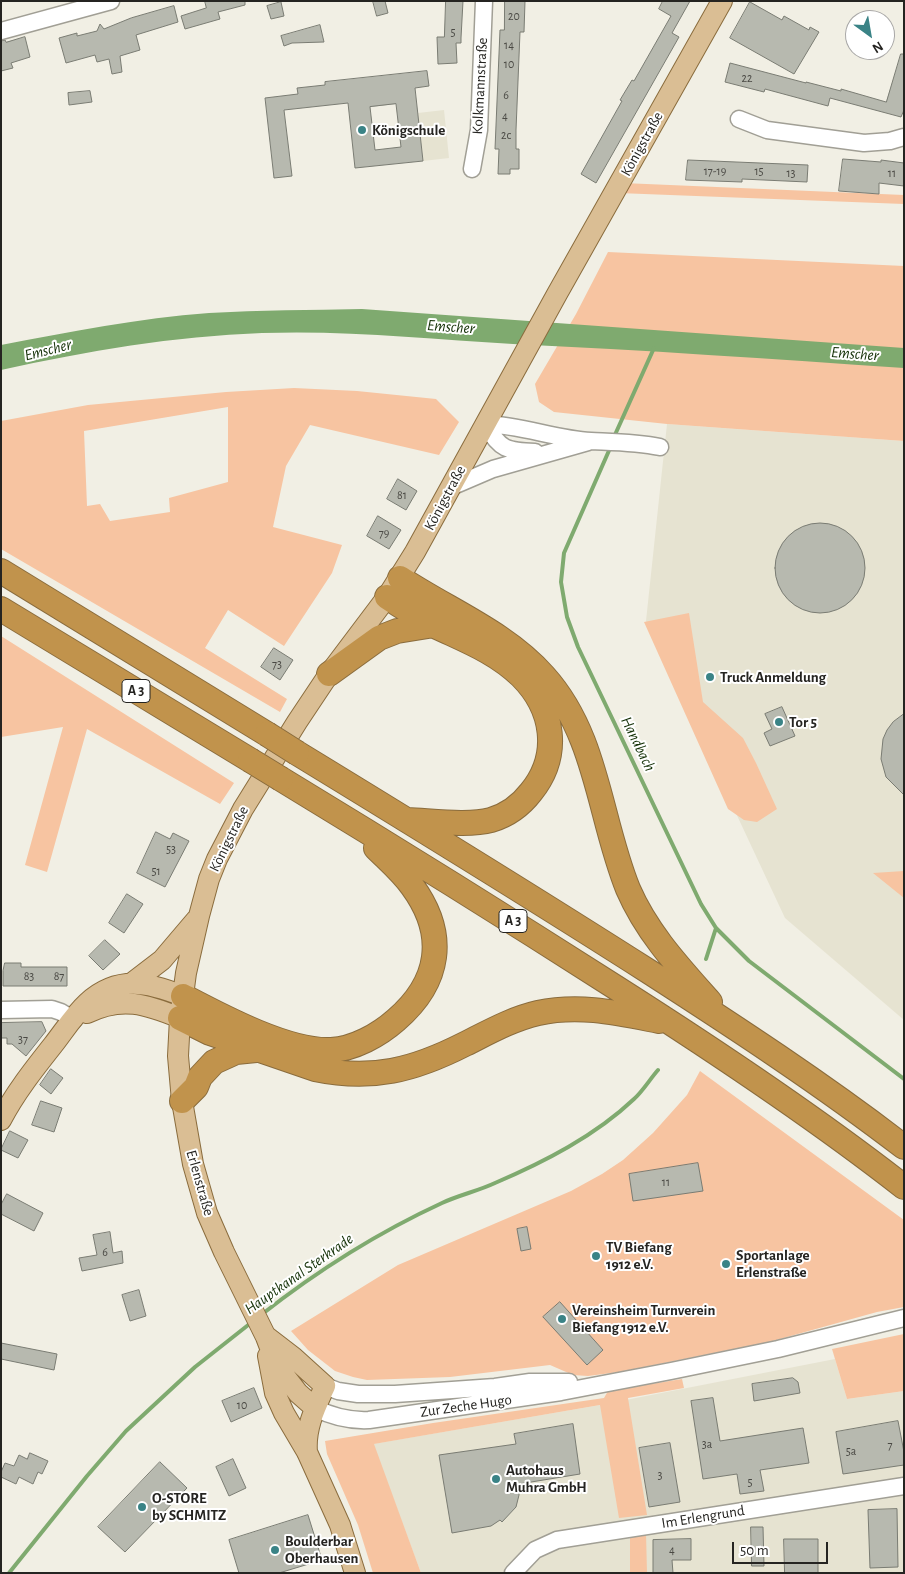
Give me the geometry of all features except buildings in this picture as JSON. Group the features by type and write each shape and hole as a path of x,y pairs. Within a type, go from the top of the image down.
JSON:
{"highway":[{"name":"A 3","path":"1,571 532,897 729,1024 904,1147"},
{"path":"394,588 434,625 464,638 493,654 511,667 530,685 538,696 547,716 550,737 549,755 538,784 525,800 507,814 475,823 406,820"},
{"path":"394,588 423,593 488,630 514,648 538,669 558,693 569,709 585,743 620,866 642,918 668,955 729,1024"},
{"name":"A 3","path":"1,609 512,920 734,1064 864,1156 904,1187"},
{"path":"329,674 379,638 397,631 434,625"},
{"path":"182,1007 230,1020 289,1043 311,1049 333,1050 354,1045 390,1025 405,1012 430,978 434,948 432,926 425,907 412,886 350,821"},
{"path":"182,1007 210,1033 315,1069 362,1075 409,1068 443,1055 523,1017 552,1010 594,1009 673,1024"},
{"path":"182,1101 196,1088 200,1077 214,1062 236,1052 256,1050"}],"main road":[{"name":"Königstraße","path":"182,1007 186,973 199,916 217,859 234,826 272,761 329,674 394,588 722,1"},
{"path":"132,983 162,960 199,916"},
{"path":"1,1120 22,1086 87,1004 100,994 114,987 132,983 160,986 182,1007"},
{"path":"74,1020 102,1007 121,1003 182,1007"},
{"name":"Erlenstraße","path":"182,1007 178,1056 182,1101 193,1164 207,1213 281,1371 298,1393 315,1408"},
{"name":"Erlenstraße","path":"266,1337 293,1357 325,1386 309,1426 306,1440 307,1452"},
{"name":"Erlenstraße","path":"266,1337 275,1393 284,1413 307,1452 340,1525 355,1573"}],"street":[{"path":"1,31 110,1"},
{"name":"Kolkmannstraße","path":"472,169 480,130 484,1"},
{"path":"739,119 768,130 864,144 890,141 904,137"},
{"path":"485,424 512,426 598,441 621,441 660,447"},
{"path":"485,424 497,441 514,452 547,452"},
{"path":"451,487 483,473 547,452 598,441"},
{"path":"1,1010 52,1009 74,1020"},
{"name":"Zur Zeche Hugo","path":"315,1408 352,1421 369,1420 561,1392 770,1351 904,1318"},
{"name":"Zur Zeche Hugo","path":"325,1386 338,1391 358,1394 395,1394 495,1387 530,1382 619,1380"},
{"name":"Im Erlengrund","path":"513,1573 535,1550 557,1540 904,1486"}],"shaded area":[{"path":"444,110 449,158 423,161 418,113"},
{"path":"623,183 904,195 904,204 618,193"},
{"path":"608,252 904,266 904,441 667,424 554,412 539,402 535,384 576,314"},
{"path":"294,388 357,391 436,399 459,422 439,455 310,425 286,466 273,527 342,545 332,573 284,646 228,610 205,648 287,699 280,712 1,549 1,421 88,405 226,392","holes":["228,407 228,482 169,498 170,512 110,521 100,504 87,506 84,431"]},
{"path":"667,424 904,441 904,1020 785,918 646,621"},
{"path":"689,613 703,702 743,738 777,809 757,822 744,820 728,809 644,622"},
{"path":"1,636 234,783 220,804 87,729 47,872 25,865 63,727 1,737"},
{"path":"904,871 904,898 873,873"},
{"path":"700,1071 904,1220 904,1307 877,1312 769,1342 619,1372 588,1376 573,1375 550,1365 450,1377 367,1380 335,1371 308,1350 291,1331 398,1265 571,1191 602,1174 623,1160 653,1133 687,1095"},
{"path":"904,1334 904,1391 847,1399 832,1349"},
{"path":"835,1359 847,1399 904,1391 904,1573 421,1573 373,1444 600,1405"},
{"path":"682,1379 684,1388 628,1398 647,1515 619,1518 600,1405 374,1444 421,1573 373,1573 358,1525 327,1454 325,1441 604,1398 608,1391"},
{"path":"646,1533 647,1573 630,1573 630,1538"}],"water":[{"name":"Emscher","path":"362,309 904,348 904,368 611,349 293,332 196,337 163,341 98,351 1,370 1,345 105,326 209,313"}],"waterway":[{"name":"Handbach","path":"614,437 654,348"},
{"name":"Handbach","path":"611,446 564,553 561,582 567,617 578,647 701,904 716,928 749,961 904,1079"},
{"name":"Hauptkanal Sterkrade","path":"706,959 716,928"},
{"name":"Hauptkanal Sterkrade","path":"261,1315 326,1268 394,1227 442,1203 489,1186 532,1166 586,1136 603,1125 634,1099 658,1070"},
{"name":"Hauptkanal Sterkrade","path":"9,1573 126,1431 195,1367 252,1322"}],"place":[{"name":"Königschule","path":"362,130"},
{"name":"Truck Anmeldung","path":"710,677"},
{"name":"Tor 5","path":"779,722"},
{"name":"TV Biefang 1912 e.V.","path":"596,1256"},
{"name":"Sportanlage Erlenstraße","path":"726,1264"},
{"name":"Vereinsheim Turnverein Biefang 1912 e.V.","path":"562,1319"},
{"name":"Autohaus Muhra GmbH","path":"496,1479"},
{"name":"O-STORE by SCHMITZ","path":"142,1507"},
{"name":"Boulderbar Oberhausen","path":"275,1550"}]}
